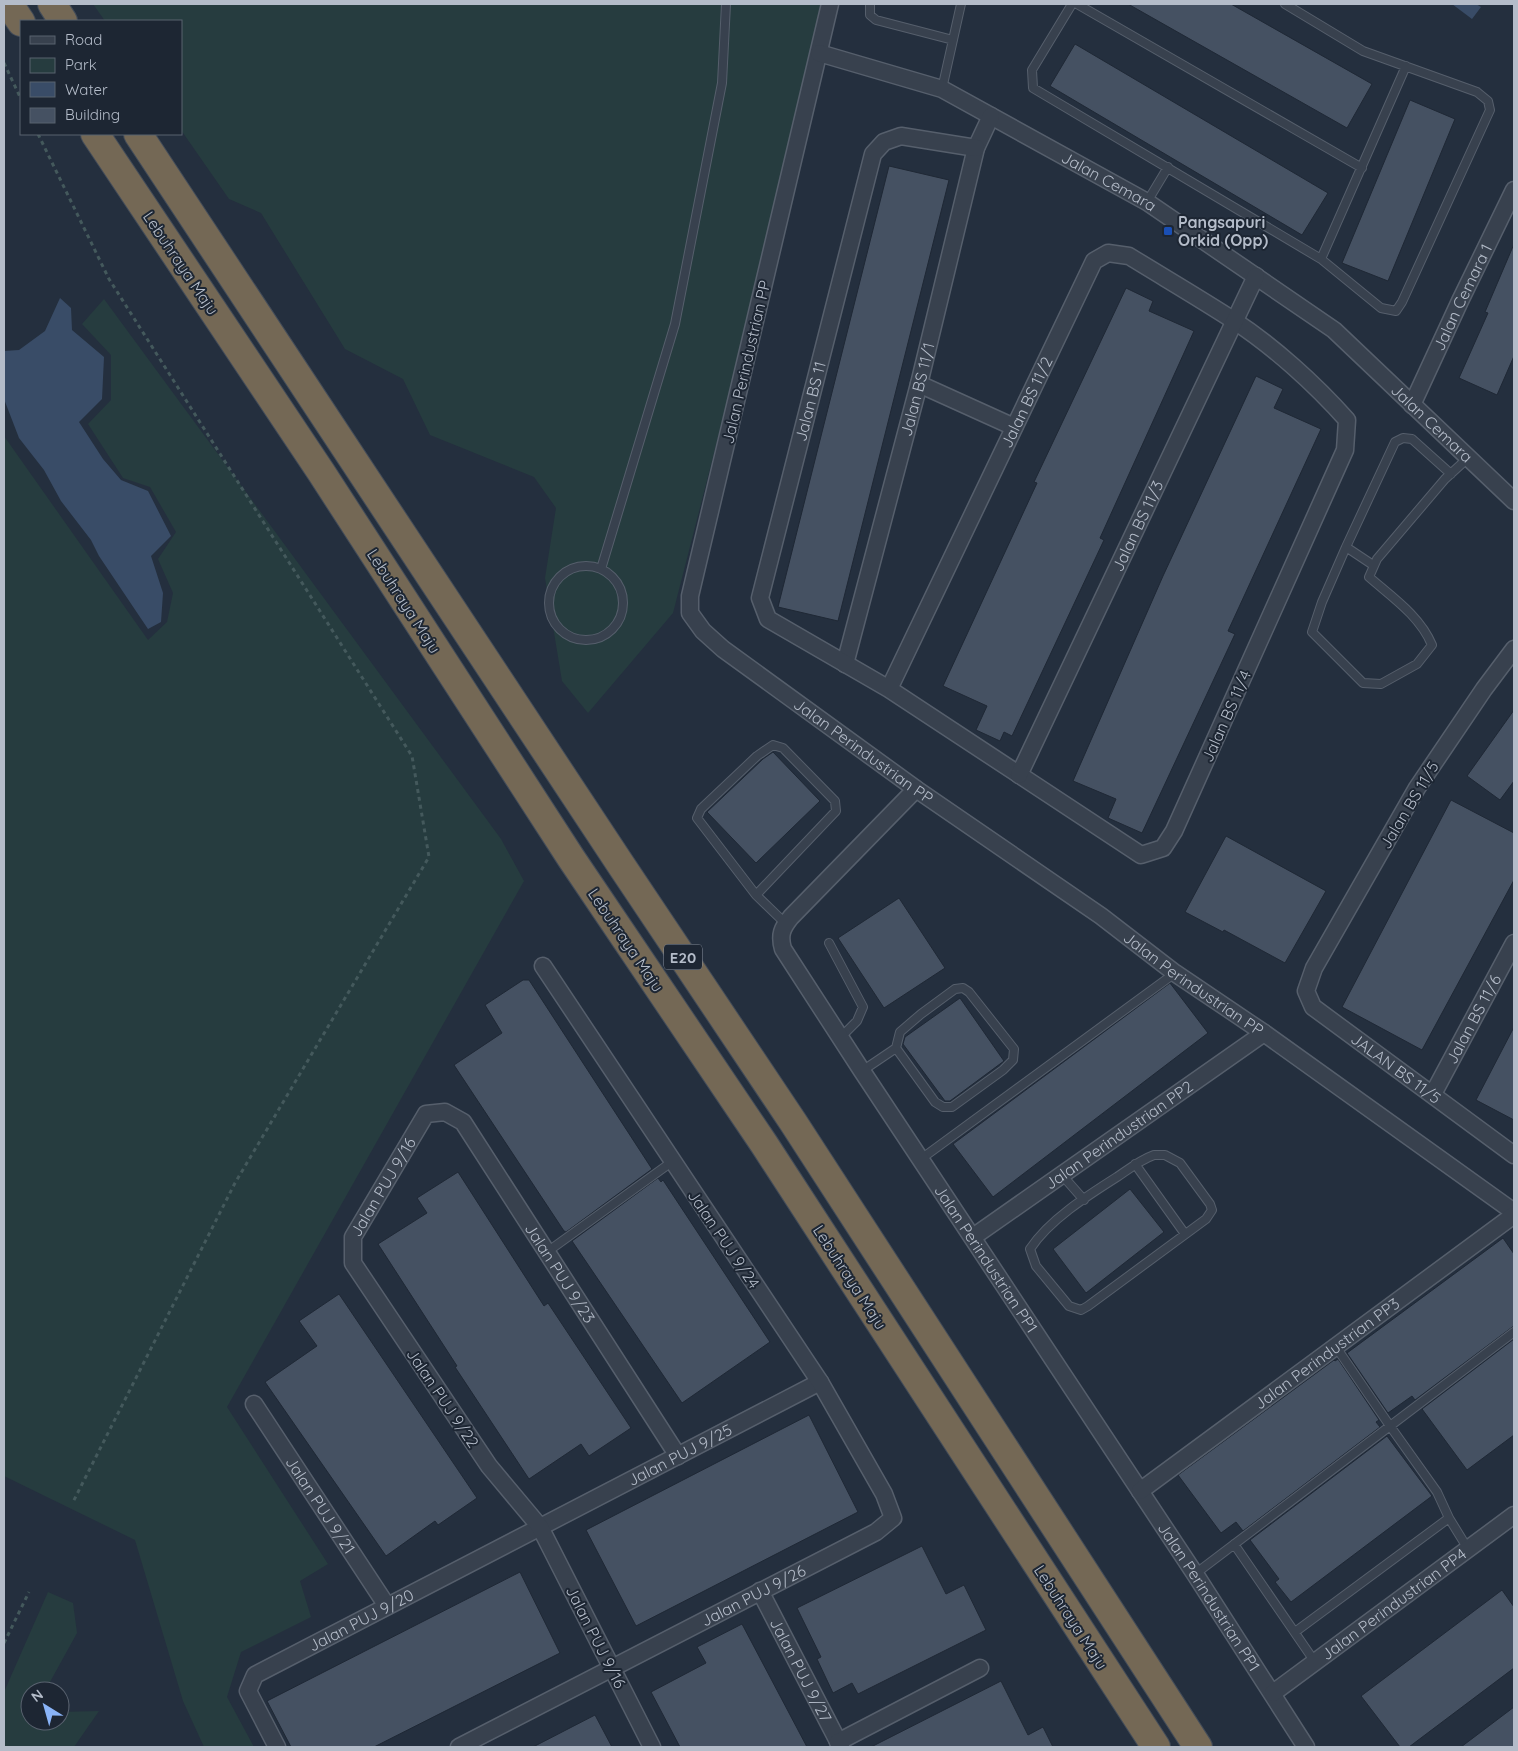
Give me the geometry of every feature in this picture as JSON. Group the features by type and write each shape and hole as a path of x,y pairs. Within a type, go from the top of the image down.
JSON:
{"highway":[{"path":"9,4 20,20"},
{"path":"52,4 63,20"},
{"name":"Lebuhraya Maju","path":"96,135 321,472 571,858 764,1144 1156,1747"},
{"name":"E20","path":"139,135 793,1122 1198,1747"}],"street":[{"path":"820,53 830,4"},
{"name":"Jalan Cemara","path":"820,53 942,88 1147,202 1334,330 1514,501"},
{"name":"Jalan Perindustrian PP","path":"820,53 690,596 690,613 702,631 723,648 916,789 1100,916 1175,973 1264,1033 1514,1213"},
{"name":"Jalan BS 11/1","path":"845,664 919,384 976,148 990,116"},
{"name":"Jalan BS 11","path":"889,689 768,620 760,598 873,154 884,142 900,136 976,148"},
{"name":"Jalan Cemara 1","path":"1412,405 1514,190"},
{"name":"Jalan BS 11/2","path":"889,689 1094,260 1108,253 1129,256 1234,321"},
{"name":"Jalan BS 11/3","path":"1019,775 1256,276"},
{"name":"Jalan BS 11/4","path":"889,689 1141,855 1163,848 1174,831 1345,450 1347,420 1323,393 1273,350 1234,321"},
{"path":"919,384 1014,427"},
{"name":"Jalan BS 11/5","path":"1314,968 1417,788 1484,688 1514,649"},
{"path":"786,924 916,789"},
{"name":"Jalan Perindustrian PP1","path":"786,924 782,928 780,939 783,949 1273,1693 1306,1747"},
{"name":"Jalan BS 11/6","path":"1433,1094 1514,943"},
{"name":"Jalan PUJ 9/24","path":"543,966 820,1382 884,1494 893,1518"},
{"name":"JALAN BS 11/5","path":"1314,968 1306,991 1313,1007 1514,1155"},
{"name":"Jalan Perindustrian PP2","path":"973,1237 1264,1033"},
{"name":"Jalan PUJ 9/23","path":"426,1114 445,1112 463,1122 678,1456"},
{"name":"Jalan PUJ 9/16","path":"353,1263 353,1237 426,1114"},
{"name":"Jalan Perindustrian PP3","path":"1140,1491 1514,1213"},
{"name":"Jalan PUJ 9/22","path":"353,1263 489,1466 540,1527"},
{"name":"Jalan PUJ 9/25","path":"540,1527 820,1382"},
{"name":"Jalan PUJ 9/21","path":"254,1404 387,1606"},
{"name":"Jalan Perindustrian PP4","path":"1273,1693 1514,1515"},
{"name":"Jalan PUJ 9/26","path":"459,1747 876,1532 893,1518"},
{"name":"Jalan PUJ 9/16","path":"540,1527 652,1747"},
{"name":"Jalan PUJ 9/20","path":"277,1747 248,1691 255,1674 540,1527"},
{"name":"Jalan PUJ 9/27","path":"760,1591 839,1744"},
{"path":"839,1744 980,1668"}],"lane":[{"path":"601,569 675,324 722,83 726,4"},
{"path":"870,4 870,15 876,20 953,40"},
{"path":"942,88 961,4"},
{"path":"1072,4 1032,70 1033,88 1322,259 1381,308 1396,311 1402,302 1490,110 1488,101 1477,92 1364,51 1285,4"},
{"path":"1077,4 1362,168"},
{"path":"1322,259 1406,66"},
{"path":"1147,202 1168,167"},
{"path":"1451,474 1412,439 1403,438 1395,442 1322,602 1312,632 1363,683 1381,684 1417,664 1432,645 1427,632 1414,616 1369,577 1376,559 1451,474 1468,458"},
{"path":"1346,547 1373,565"},
{"path":"586,566 601,569 614,578 622,591 624,606 619,621 609,633 595,640 580,640 565,634 554,623 549,608 551,593 558,579 570,570 586,566"},
{"path":"756,895 836,811 835,801 782,748 774,744 757,756 701,809 697,818 756,895 786,924"},
{"path":"829,943 863,1007 857,1021 841,1037"},
{"path":"921,1160 1175,973"},
{"path":"862,1071 896,1048 900,1032 955,989 963,988 969,992 1014,1048 1013,1060 1003,1070 952,1107 943,1107 935,1102 896,1048"},
{"path":"1165,1155 1180,1163 1210,1204 1212,1210 1206,1219 1081,1310 1069,1306 1036,1266 1030,1249 1047,1228 1084,1200 1135,1164 1154,1156 1165,1155"},
{"path":"547,1252 673,1162"},
{"path":"1135,1164 1185,1234"},
{"path":"1062,1175 1084,1200"},
{"path":"1195,1574 1514,1332"},
{"path":"1336,1347 1437,1492 1449,1518 1468,1548"},
{"path":"1296,1632 1449,1518"},
{"path":"1234,1544 1315,1662"}],"path":[{"path":"4,63 20,97"},
{"path":"38,135 109,279 412,756 429,857 234,1182 73,1502"},
{"path":"4,1643 29,1592"}],"green space":[{"path":"93,4 829,4 673,613 588,713 562,681 545,578 556,508 534,477 430,435 403,379 345,349 261,213 229,199 182,131 182,20 104,20"},
{"path":"104,299 501,839 524,881 227,1407 328,1564 300,1581 311,1617 241,1652 227,1697 254,1747 204,1747 183,1701 135,1540 4,1476 4,436 148,640 167,622 173,593 158,559 176,532 150,487 123,478 88,424 111,400 111,355 82,324"},
{"path":"48,1592 73,1603 77,1633 51,1681 20,1681 20,1731 70,1731 70,1712 99,1711 74,1747 4,1747 4,1692"}],"water":[{"path":"1452,4 1476,4 1481,7 1472,19"},
{"path":"60,298 71,308 72,330 104,357 102,399 79,422 103,459 121,480 148,491 171,536 151,556 163,593 161,622 148,629 99,556 91,540 61,501 44,470 19,438 4,399 4,351 19,350 45,331"}],"building":[{"path":"1128,4 1231,4 1372,84 1347,128"},
{"path":"1075,44 1328,193 1302,235 1050,86"},
{"path":"1410,100 1455,119 1388,281 1342,263"},
{"path":"889,166 949,180 838,621 778,607"},
{"path":"1514,244 1514,356 1497,395 1459,378 1488,313 1485,312"},
{"path":"1126,288 1153,301 1149,311 1194,331 1100,538 1104,540 1012,736 1004,732 1000,741 976,730 987,706 943,686 1037,483 1034,482"},
{"path":"1256,376 1283,389 1274,408 1321,429 1228,631 1235,634 1142,833 1108,818 1116,799 1073,781 1163,576"},
{"path":"1514,710 1514,781 1500,800 1467,776"},
{"path":"773,752 820,801 756,863 707,812 763,759"},
{"path":"1451,800 1514,833 1514,880 1422,1050 1342,1007"},
{"path":"1226,836 1326,891 1285,963 1224,930 1223,932 1185,912"},
{"path":"899,898 945,968 884,1008 838,938"},
{"path":"523,980 529,980 652,1169 566,1232 454,1065 502,1033 485,1005"},
{"path":"1170,983 1208,1033 993,1197 953,1144"},
{"path":"960,998 1004,1061 950,1101 945,1101 903,1044 905,1037"},
{"path":"1514,1027 1514,1120 1476,1100"},
{"path":"458,1172 544,1306 548,1303 631,1428 589,1456 581,1444 529,1479 455,1367 457,1366 378,1244 427,1213 417,1198"},
{"path":"658,1178 661,1182 663,1180 770,1342 682,1403 572,1241"},
{"path":"1130,1189 1164,1232 1086,1293 1053,1249"},
{"path":"1503,1238 1514,1254 1514,1326 1415,1400 1412,1396 1388,1413 1347,1353"},
{"path":"339,1294 477,1498 438,1525 435,1521 386,1556 265,1382 317,1346 299,1321"},
{"path":"1514,1339 1514,1435 1467,1470 1422,1409"},
{"path":"1338,1359 1379,1420 1376,1422 1380,1427 1243,1531 1236,1522 1221,1533 1178,1475 1334,1360"},
{"path":"809,1415 858,1512 636,1626 586,1530"},
{"path":"1387,1436 1432,1496 1291,1602 1275,1582 1279,1579 1250,1540"},
{"path":"922,1546 946,1594 964,1585 986,1630 858,1694 852,1683 833,1693 817,1659 821,1657 797,1608"},
{"path":"520,1572 560,1653 374,1747 291,1747 267,1701"},
{"path":"1502,1590 1514,1607 1514,1668 1409,1747 1400,1747 1361,1696"},
{"path":"742,1624 807,1747 680,1747 651,1692 706,1663 697,1647"},
{"path":"1001,1681 1028,1735 1043,1727 1053,1747 871,1747"},
{"path":"1514,1707 1514,1747 1461,1747"},
{"path":"595,1715 612,1747 533,1747"}],"place":[{"name":"Pangsapuri Orkid (Opp)","path":"1168,231"}]}
